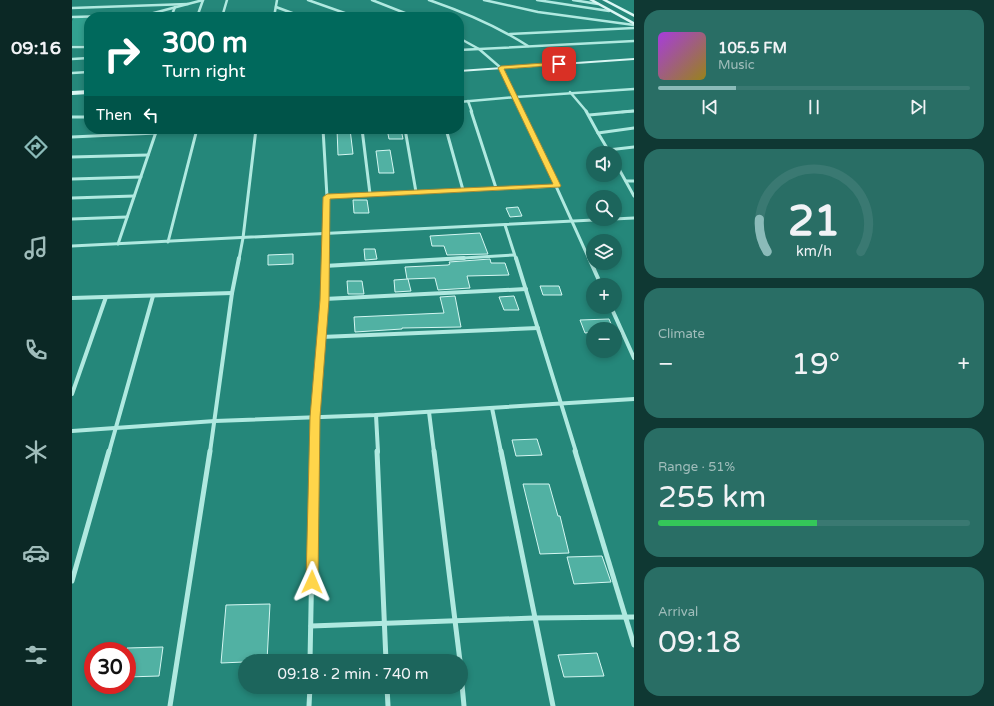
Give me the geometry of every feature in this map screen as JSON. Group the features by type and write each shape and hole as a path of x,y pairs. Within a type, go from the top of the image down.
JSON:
{"street":[{"path":"159,12 203,0"},
{"path":"199,12 203,0"},
{"path":"223,12 227,0"},
{"path":"275,12 277,0"},
{"path":"308,0 342,12"},
{"path":"372,0 403,12"},
{"path":"382,0 383,4"},
{"path":"429,0 462,12"},
{"path":"484,0 538,12 634,26"},
{"path":"537,0 609,10"},
{"path":"573,0 598,4"},
{"path":"591,0 634,26"},
{"path":"604,0 634,16"},
{"path":"72,8 188,4"},
{"path":"604,8 616,6"},
{"path":"173,12 175,7"},
{"path":"276,7 290,12"},
{"path":"464,13 510,34 528,46"},
{"path":"72,16 84,16"},
{"path":"510,34 634,26"},
{"path":"464,41 479,49 502,69 557,186 597,278"},
{"path":"464,50 634,41"},
{"path":"72,47 84,47"},
{"path":"72,59 84,58"},
{"path":"464,73 634,59"},
{"path":"464,71 634,63"},
{"path":"72,73 84,72"},
{"path":"464,101 570,92 634,89"},
{"path":"72,93 84,92"},
{"path":"570,92 589,116 606,146"},
{"path":"72,97 84,96"},
{"path":"468,101 496,188"},
{"path":"589,116 634,111"},
{"path":"72,117 84,117"},
{"path":"598,133 634,128"},
{"path":"72,137 135,134"},
{"path":"118,244 156,134"},
{"path":"168,242 196,134"},
{"path":"170,706 216,422 232,293 242,238 255,134"},
{"path":"310,654 315,417 324,300 327,197 323,134"},
{"path":"363,134 370,194"},
{"path":"406,134 416,192"},
{"path":"447,134 463,190"},
{"path":"622,148 634,146"},
{"path":"72,157 148,155"},
{"path":"622,175 634,196"},
{"path":"72,179 141,177"},
{"path":"626,182 634,181"},
{"path":"327,197 557,186"},
{"path":"72,198 134,196"},
{"path":"72,219 127,217"},
{"path":"72,246 634,218"},
{"path":"505,225 538,328 634,645"},
{"path":"324,266 514,255"},
{"path":"324,300 526,289"},
{"path":"72,298 232,293"},
{"path":"72,581 153,296"},
{"path":"72,394 106,297"},
{"path":"614,314 634,358"},
{"path":"321,337 538,328"},
{"path":"72,431 634,400"},
{"path":"492,408 553,706"},
{"path":"429,412 459,654"},
{"path":"376,415 386,654"},
{"path":"311,626 534,618 634,617"},
{"path":"309,706 310,694"},
{"path":"387,694 388,706"},
{"path":"463,694 464,706"}],"green space":[{"path":"74,18 84,18 84,45 72,45 72,21"}],"building":[{"path":"337,134 351,134 353,154 338,155"},
{"path":"388,134 402,134 403,139 389,139"},
{"path":"390,150 394,173 379,173 376,151"},
{"path":"353,200 367,200 369,213 354,213"},
{"path":"518,207 522,216 510,217 506,208"},
{"path":"480,233 488,254 447,255 444,246 432,246 430,236"},
{"path":"364,249 375,249 377,259 365,260"},
{"path":"293,254 293,264 268,265 268,255"},
{"path":"490,259 491,263 505,263 509,275 467,276 470,288 438,290 435,278 407,279 405,267 448,265 450,264 449,262"},
{"path":"408,279 411,291 395,292 394,280"},
{"path":"347,281 362,281 364,294 348,294"},
{"path":"540,286 559,286 562,295 543,295"},
{"path":"455,296 461,327 402,328 355,332 354,317 444,313 440,297"},
{"path":"514,296 519,310 504,310 499,297"},
{"path":"609,319 610,322 586,322 585,333 580,320"},
{"path":"537,439 542,455 516,456 512,440"},
{"path":"523,484 549,484 558,516 560,516 569,553 540,554"},
{"path":"602,556 611,582 574,584 567,557"},
{"path":"270,604 267,654 238,654 238,662 221,663 226,605"},
{"path":"163,647 159,676 136,677 136,648"},
{"path":"597,653 604,676 564,677 558,655"}],"route":[{"path":"312,582 315,417 324,300 327,197 557,186 501,68 559,64"}]}
